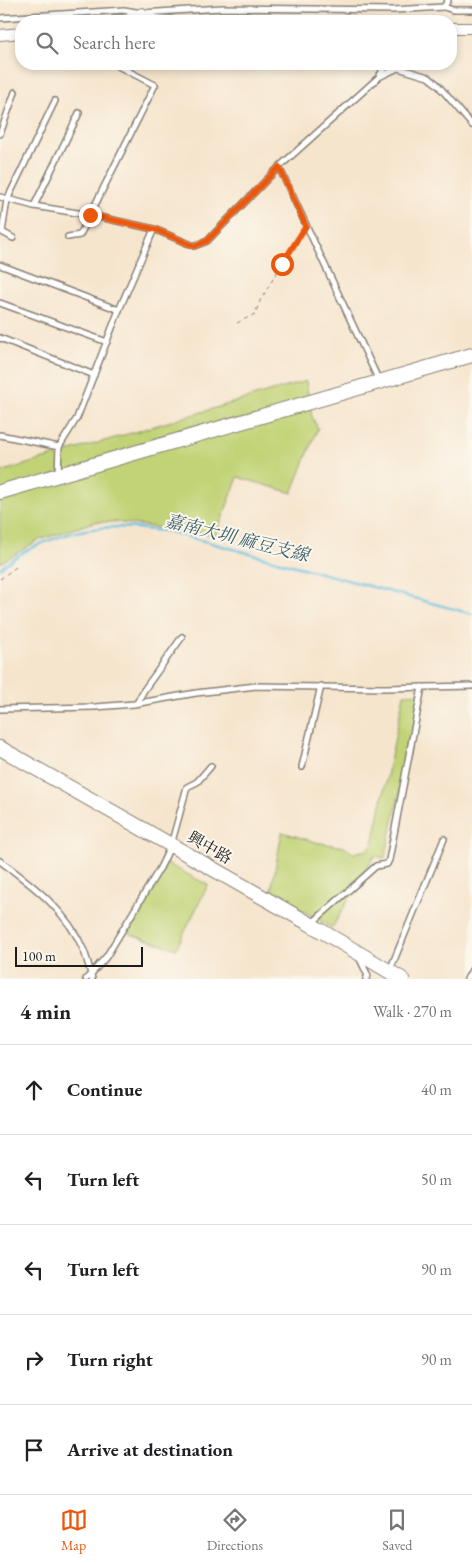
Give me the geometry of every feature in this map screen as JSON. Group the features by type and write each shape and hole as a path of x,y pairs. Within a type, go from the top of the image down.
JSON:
{"street":[{"path":"138,15 142,13 145,15"},
{"path":"457,28 472,28"},
{"path":"0,35 15,34"},
{"path":"0,492 472,355"},
{"name":"興中路","path":"0,748 310,924 402,979"}],"lane":[{"path":"444,7 448,0"},
{"path":"46,15 124,10 142,13 222,8 393,10 444,7 453,10 472,10"},
{"path":"0,18 15,17"},
{"path":"68,237 80,235 155,84 126,70"},
{"path":"379,77 383,70"},
{"path":"0,197 34,206 90,215 154,229 194,246 207,241 279,167 379,77 394,70"},
{"path":"405,70 428,77 437,84 472,125"},
{"path":"0,134 15,92"},
{"path":"13,238 2,232 7,200 55,101"},
{"path":"34,206 79,113"},
{"path":"279,167 379,381"},
{"path":"58,475 59,447 77,418 119,310 154,229"},
{"path":"0,265 119,310"},
{"path":"0,303 107,342"},
{"path":"0,338 94,375"},
{"path":"0,435 59,447"},
{"path":"137,703 144,690 182,637"},
{"path":"0,709 95,707 256,686 384,688 472,686"},
{"path":"302,767 321,686"},
{"path":"310,924 376,866 387,864 389,860 422,686"},
{"path":"86,979 91,976 106,957 160,868 171,845 187,787 197,782 211,766"},
{"path":"389,971 444,839"},
{"path":"0,861 42,893 67,922 84,952 91,976"},
{"path":"358,952 368,976 366,979"},
{"path":"467,979 472,970"}],"path":[{"path":"237,323 255,314 271,281 306,226"},
{"path":"0,579 16,567"}],"green space":[{"path":"306,381 312,417 318,428 292,493 238,477 216,535 115,522 94,522 39,540 0,563 0,472"},
{"path":"422,693 385,858 374,856 332,928 271,891 282,832 315,842 344,847 353,853 367,850 373,844 404,694"},
{"path":"166,863 208,885 176,949 130,934 135,919"}],"waterway":[{"name":"嘉南大圳 麻豆支線","path":"0,568 12,559 40,544 71,533 118,527 167,531 472,614"}],"route":[{"path":"90,215 154,229 194,246 207,241 279,167 306,226 296,239 282,264"}]}
